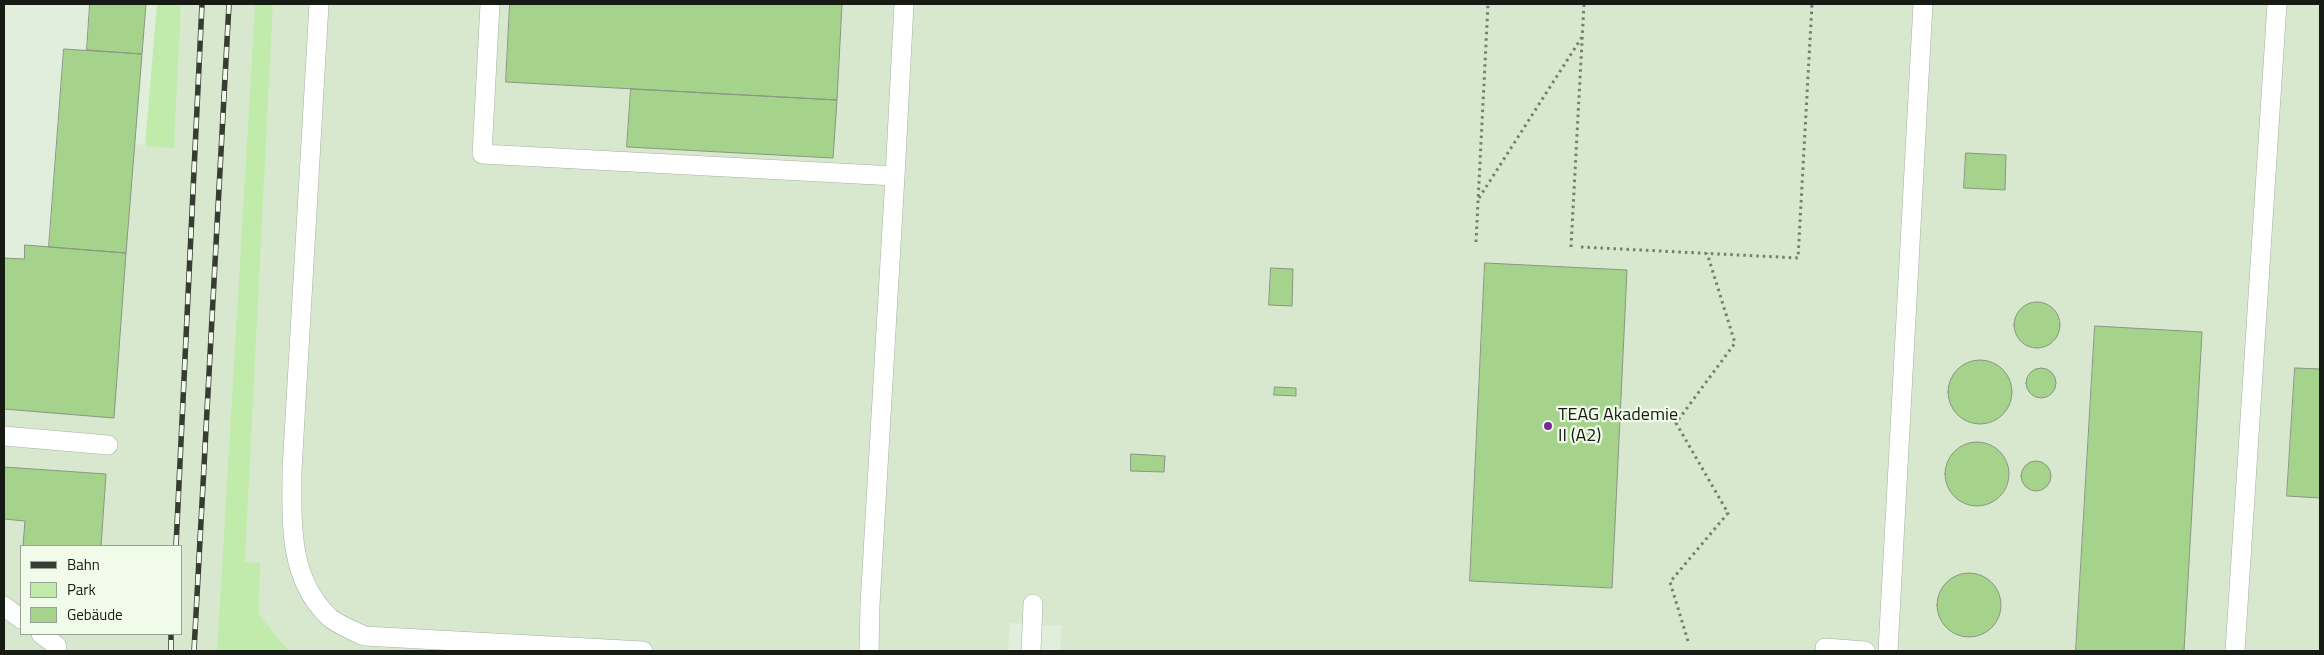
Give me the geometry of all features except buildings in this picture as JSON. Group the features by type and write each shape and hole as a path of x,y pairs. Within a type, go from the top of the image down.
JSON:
{"lane":[{"path":"319,4 292,470 292,521 295,558 308,591 328,617 364,636 643,651"},
{"path":"490,4 482,154 895,176"},
{"path":"869,651 870,595 904,4"},
{"path":"1888,651 1923,4"},
{"path":"2235,651 2277,4"},
{"path":"4,436 108,445"},
{"path":"1031,651 1033,604"},
{"path":"4,606 20,618"},
{"path":"42,635 58,646"},
{"path":"1825,648 1866,651"}],"path":[{"path":"1476,242 1488,4"},
{"path":"1571,247 1584,4"},
{"path":"1581,247 1798,258 1812,4"},
{"path":"1478,199 1582,36"},
{"path":"1688,641 1670,582 1728,513 1676,423 1735,344 1707,253"}],"shaded area":[{"path":"181,4 255,4 217,651 4,651 4,258 24,259 25,245 49,247 134,144 174,147"},
{"path":"273,4 2320,4 2320,651 1060,651 1062,626 1010,623 1008,651 289,651 259,616 260,564 245,562"}],"green space":[{"path":"157,4 181,4 174,148 145,146"},
{"path":"255,4 273,4 245,562 260,563 259,615 289,651 217,651"}],"railway":[{"path":"176,545 202,4"},
{"path":"194,651 229,4"},
{"path":"171,635 171,651"}],"place":[{"name":"TEAG Akademie II (A2)","path":"1548,426"}]}
